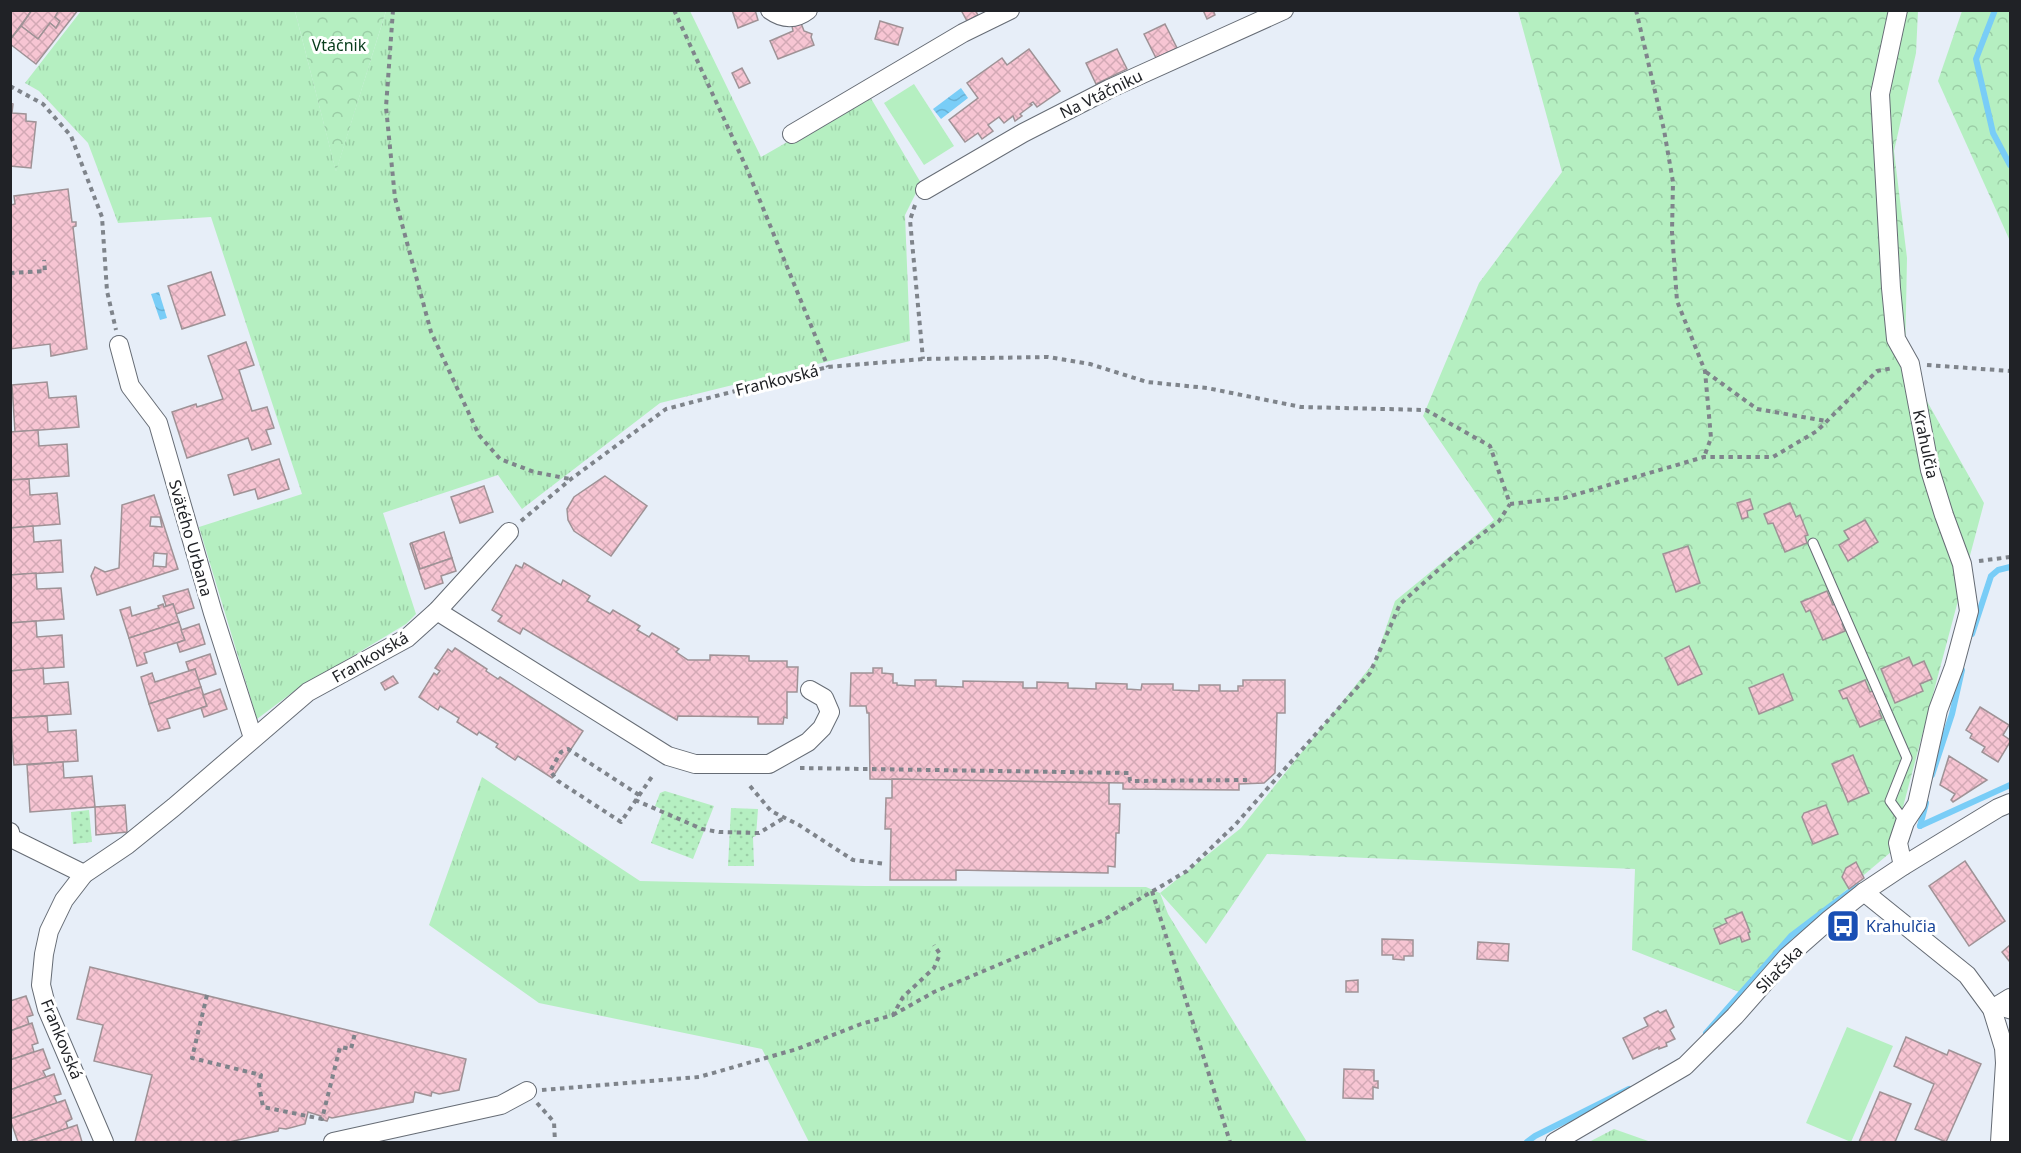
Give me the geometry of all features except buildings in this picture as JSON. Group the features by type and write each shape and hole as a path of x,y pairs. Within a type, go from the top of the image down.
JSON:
{"street":[{"path":"770,10 778,16 790,19 808,10"},
{"path":"792,134 963,33 1010,10"},
{"name":"Na Vtáčniku","path":"925,190 1108,89 1284,10"},
{"name":"Krahulčia","path":"1898,10 1880,94 1896,339 1910,364 1930,470 1962,564 1969,611 1954,667 1938,710 1917,804 1905,822 1898,843 1903,866"},
{"name":"Svätého Urbana","path":"119,345 130,386 158,423 213,613 253,738"},
{"name":"Frankovská","path":"104,1143 47,1009 41,985 44,954 50,931 64,900 84,874 127,845 174,807 308,692 407,638 437,611 509,532"},
{"path":"437,611 669,756 695,764 769,764 808,742 822,728 830,712 824,698 810,690"},
{"name":"Sliačska","path":"1555,1143 1685,1066 1735,1016 1787,957 1830,919 1864,892 1903,866 2010,803"},
{"path":"10,832 11,838 84,874"},
{"path":"1864,892 1967,975 1992,1009 2007,1051 2004,1141"},
{"path":"1992,1009 2010,998"},
{"path":"333,1143 501,1105 527,1091"}],"lane":[{"path":"1813,543 1907,758 1890,801 1905,822"},
{"path":"1992,1009 2010,1014"}],"path":[{"path":"393,10 386,107 395,198 431,332 479,435 500,459 534,472 571,479"},
{"path":"674,10 747,170 828,367"},
{"path":"1636,10 1664,130 1673,182 1672,232 1677,302 1705,371 1711,438 1704,457"},
{"path":"10,86 43,104 70,136 102,217 107,291 119,345"},
{"path":"923,359 910,220 913,209 925,190"},
{"path":"10,273 45,271 44,260"},
{"name":"Frankovská","path":"509,532 544,500 666,409 828,367 923,359 1048,357 1090,364 1147,382 1207,388 1301,407 1426,410 1490,446 1510,504"},
{"path":"527,1091 699,1077 796,1049 861,1024 893,1015 934,992 1102,921 1187,871 1235,825 1370,673 1400,604 1456,554 1499,521 1510,504 1564,498 1704,457 1773,457 1817,431 1876,371 1910,364 2010,371"},
{"path":"1705,371 1757,409 1827,421"},
{"path":"1962,564 2010,557"},
{"path":"653,775 637,797 621,822 558,781 550,771 561,752 568,749 637,797 702,829 719,832 759,833 785,818"},
{"path":"796,768 1129,773 1130,781 1247,780"},
{"path":"750,786 771,811 853,860 886,864"},
{"path":"1152,891 1230,1143"},
{"path":"893,1015 903,997 934,968 940,954 934,945"},
{"path":"207,995 192,1058 261,1075 259,1085 263,1107 322,1119 340,1047 351,1049 355,1034"},
{"path":"527,1091 554,1122 555,1143"},
{"path":"315,1118 317,1127"}],"green space":[{"path":"81,11 295,11 336,171 386,11 690,11 761,157 869,95 921,183 905,215 910,341 660,403 522,509 498,475 383,513 416,614 406,624 293,692 257,719 199,527 302,494 211,217 118,223 88,143 39,91 25,83"},
{"name":"Vtáčnik","path":"295,11 386,11 336,172"},
{"path":"1518,11 1918,11 1916,53 1894,151 1907,258 1905,362 1984,503 1891,852 1787,940 1742,993 1632,950 1635,869 1267,854 1206,944 1160,893 1241,828 1375,661 1395,601 1494,520 1423,416 1479,283 1562,172"},
{"path":"1962,11 2010,11 2010,241 1938,81"},
{"path":"914,84 954,146 924,165 884,103"},
{"path":"482,777 640,881 865,886 1146,887 1160,893 1168,914 1307,1142 809,1142 762,1049 539,1003 429,925"},
{"path":"665,791 714,806 693,859 651,843 663,810 655,806 660,793"},
{"path":"731,808 758,809 756,836 753,837 754,866 728,866"},
{"path":"89,810 92,842 73,844 71,812"},
{"path":"1847,1027 1893,1046 1851,1142 1806,1123"},
{"path":"1614,1129 1651,1142 1589,1142"}],"water":[{"path":"961,88 968,98 941,119 933,109"},
{"path":"159,292 167,318 160,320 151,294"}],"waterway":[{"path":"1995,10 1976,59 1993,133 2010,165"},
{"path":"1972,634 1991,576 1998,570 2010,567"},
{"path":"1932,775 1952,714 1962,670"},
{"path":"1920,826 2010,785"},
{"path":"1920,826 1926,803"},
{"path":"1706,1033 1791,936 1857,886"},
{"path":"1527,1142 1629,1089"}],"place":[{"name":"Krahulčia","path":"1843,926"}]}
